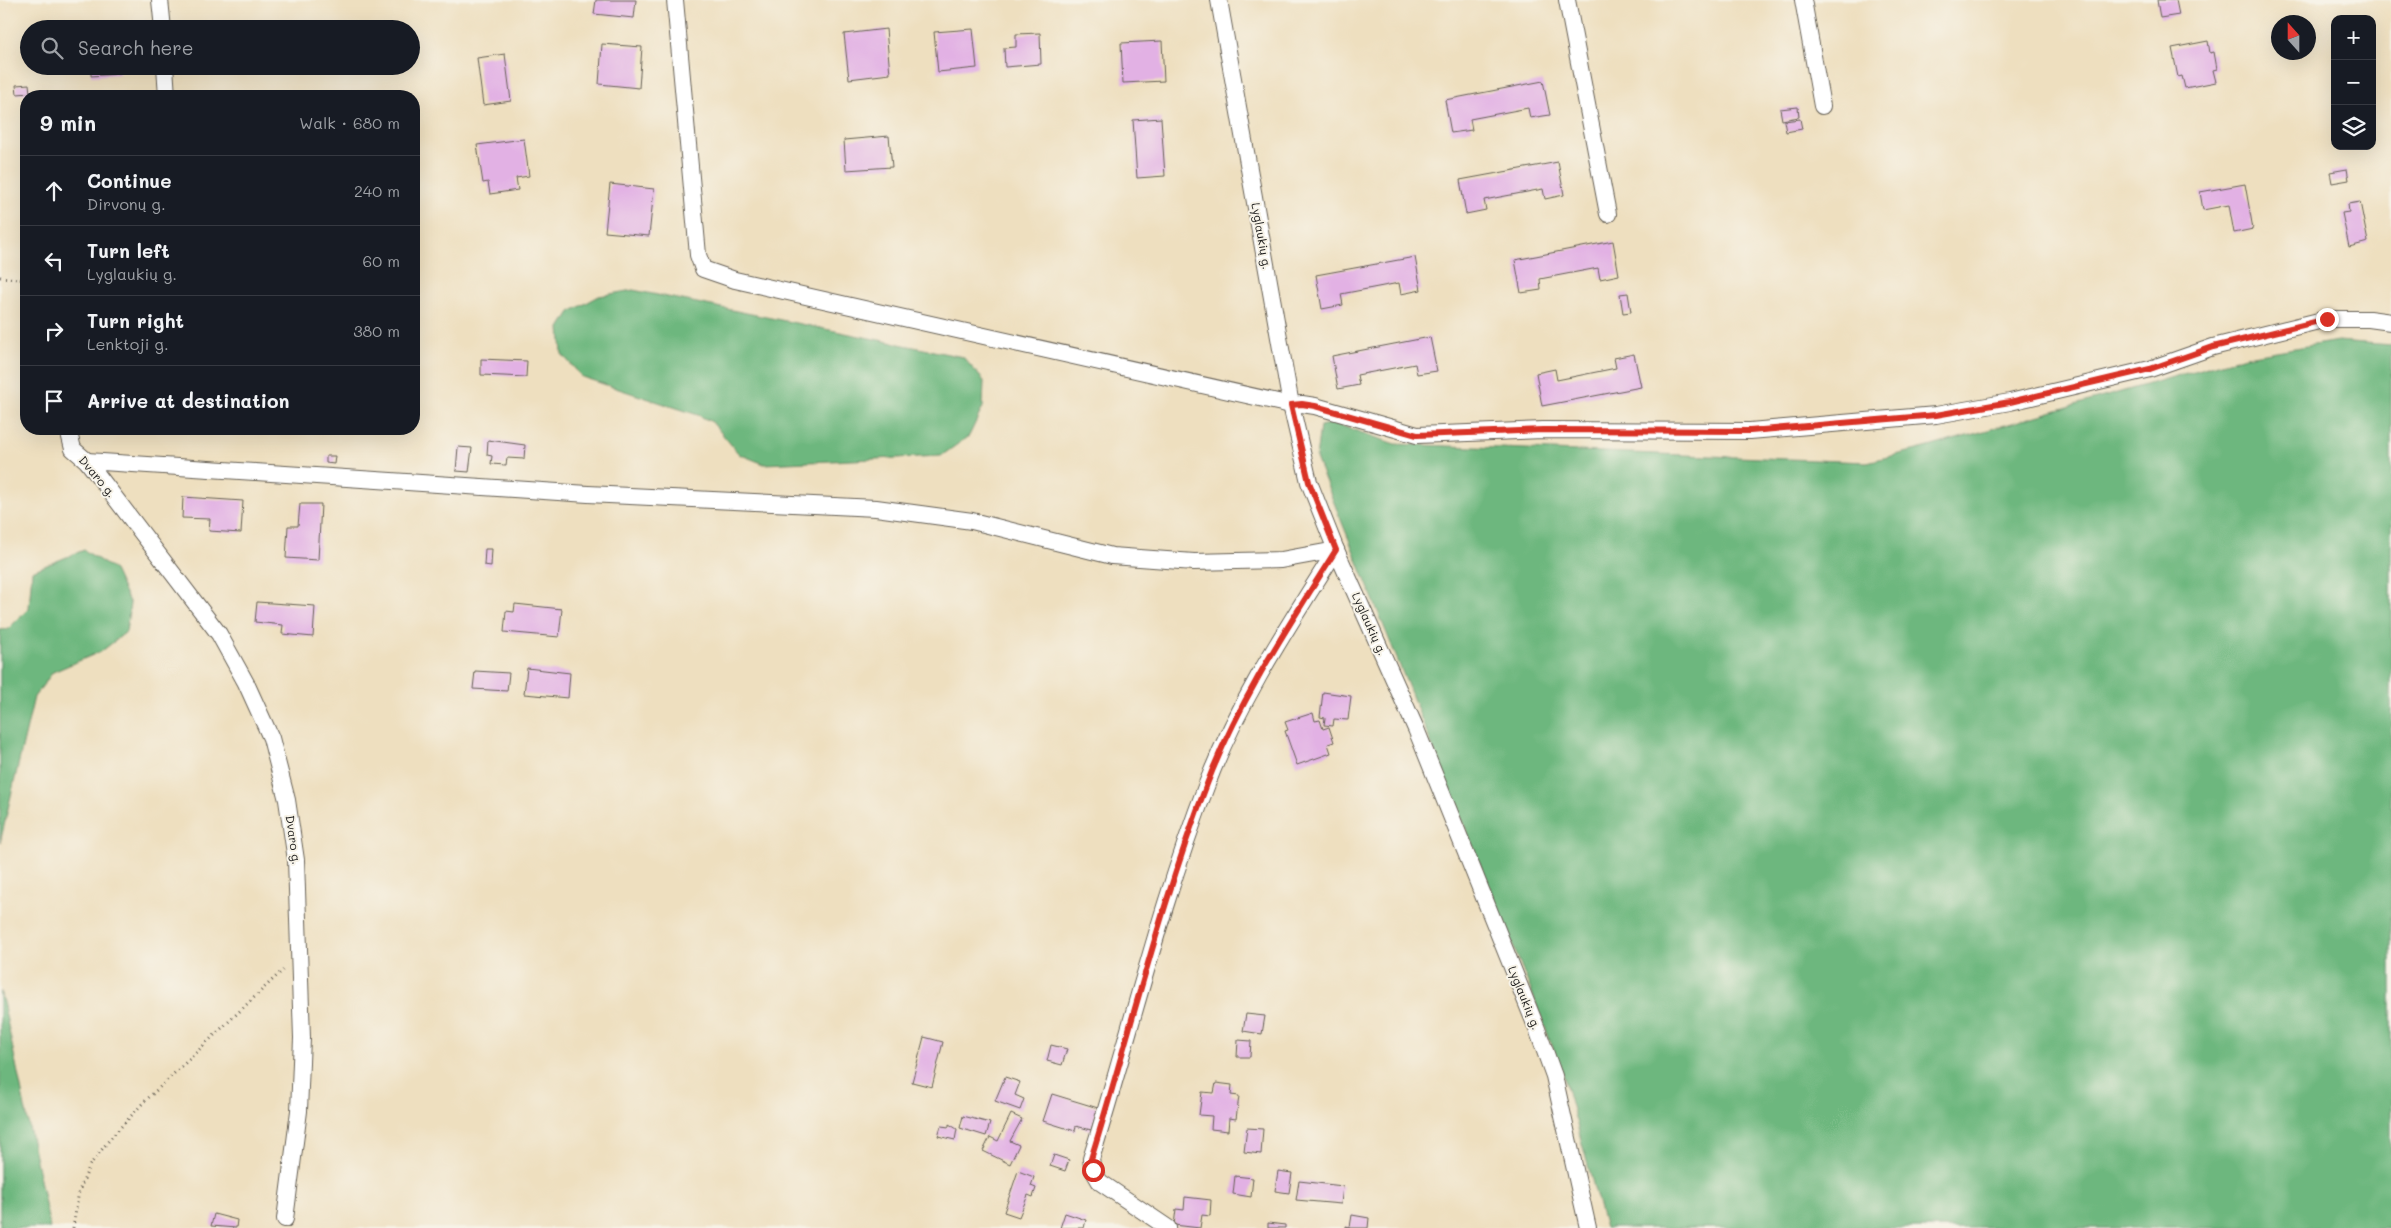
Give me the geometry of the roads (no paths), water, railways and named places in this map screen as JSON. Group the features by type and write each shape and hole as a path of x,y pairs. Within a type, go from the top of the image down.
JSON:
{"street":[{"path":"160,0 162,20"},
{"path":"675,0 698,255 703,268 734,280 1291,405 1315,406 1417,435 1543,430 1750,431 1936,415 2010,402 2150,369 2213,347 2327,319 2369,319 2391,322"},
{"name":"Lyglaukių g.","path":"1218,0 1291,405 1309,482 1336,550 1416,729 1537,1029 1554,1076 1588,1228"},
{"path":"1567,0 1608,214"},
{"path":"1803,0 1822,106"},
{"path":"166,75 167,90"},
{"name":"Dvaro g.","path":"70,435 73,449 87,461 219,634 246,683 271,738 287,800 296,860 300,954 302,1038 299,1111 285,1219"},
{"path":"87,461 588,494 876,508 972,521 1112,556 1194,562 1281,560 1336,550"},
{"path":"1168,1228 1100,1182 1093,1170 1091,1159 1148,960 1207,784 1237,716 1276,647 1336,550"}]}
